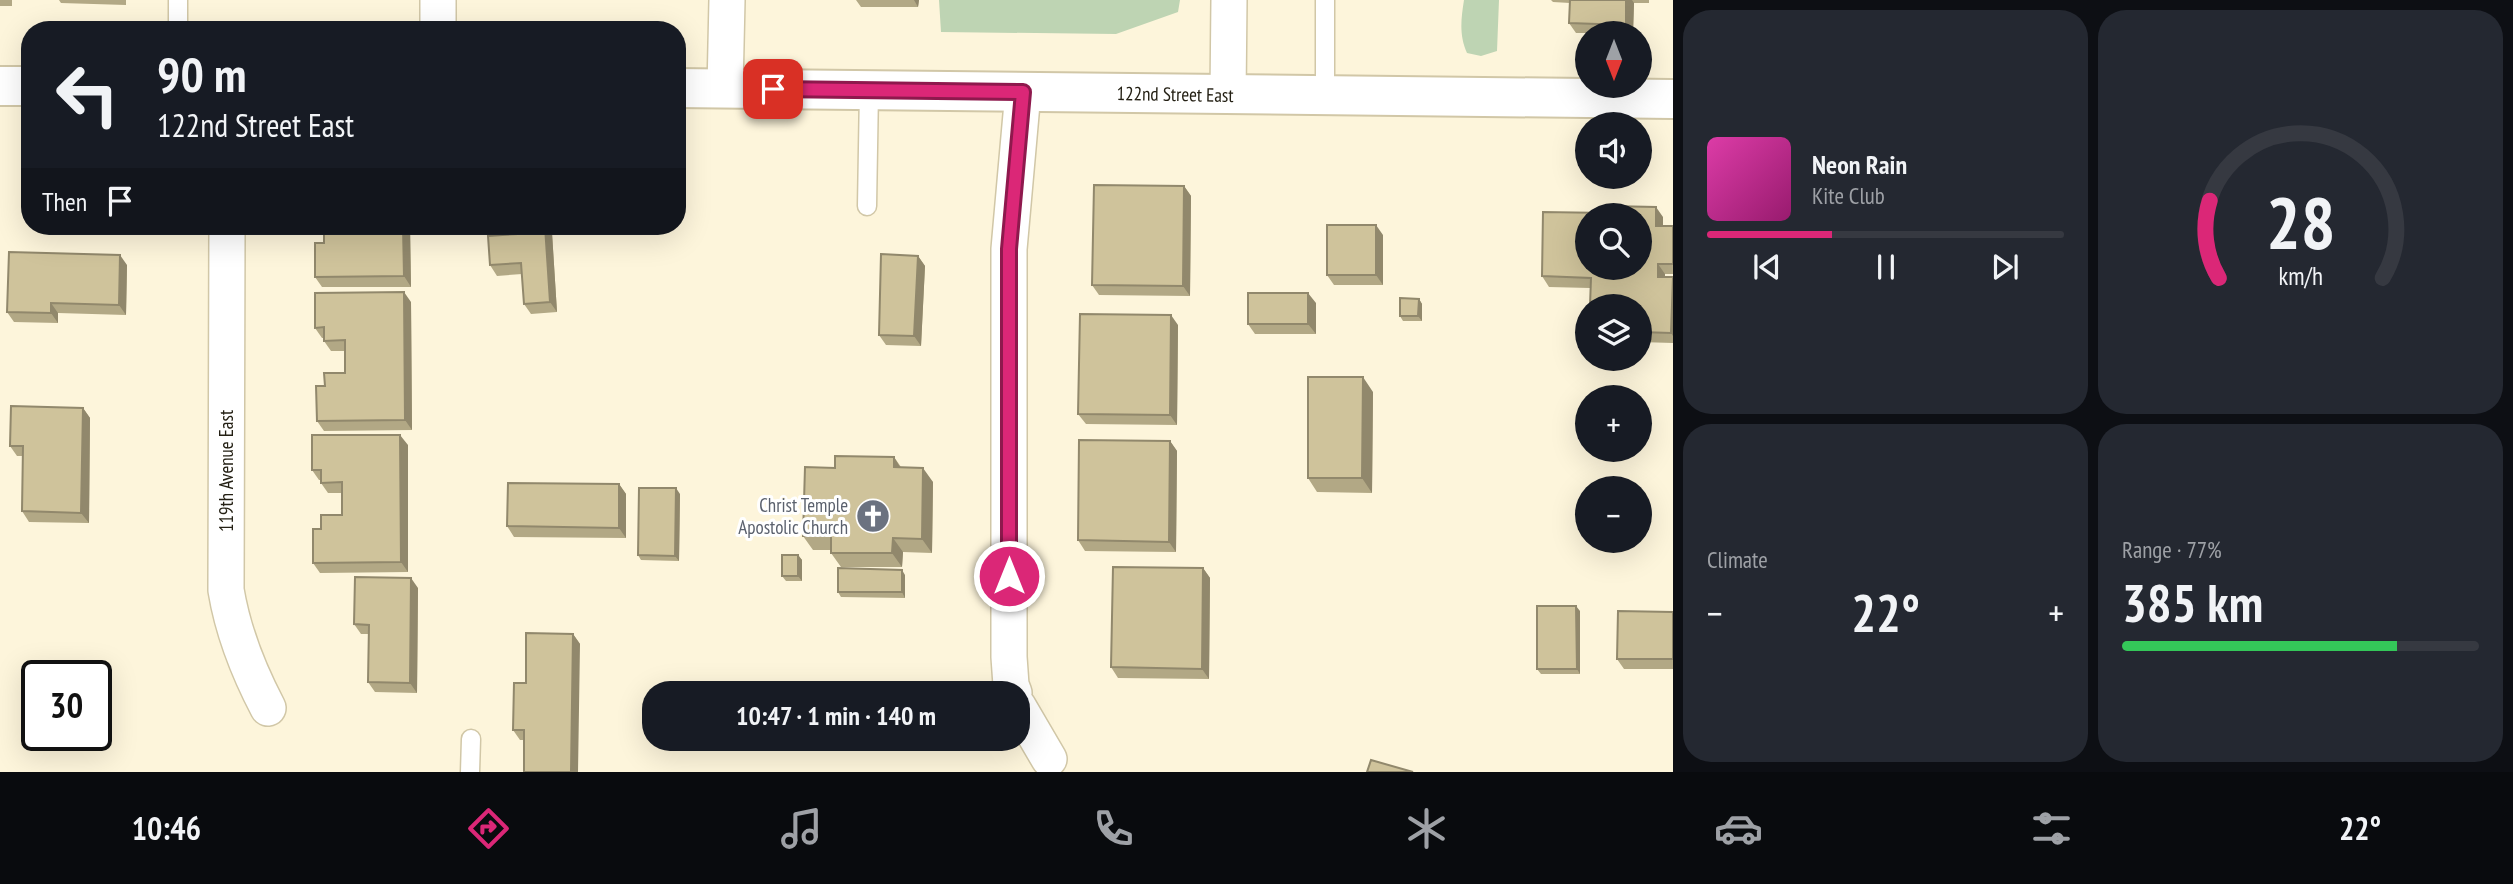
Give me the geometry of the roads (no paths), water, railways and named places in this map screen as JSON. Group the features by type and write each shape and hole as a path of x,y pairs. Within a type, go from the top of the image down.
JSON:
{"street":[{"path":"438,21 439,0"},
{"path":"725,89 727,0"},
{"path":"1228,95 1229,0"},
{"path":"0,86 21,86"},
{"name":"122nd Street East","path":"686,88 1673,99"},
{"path":"1012,681 1009,657 1009,249 1023,92"},
{"name":"119th Avenue East","path":"227,235 226,590 231,620 250,672 268,708"},
{"path":"1030,726 1049,759"}],"lane":[{"path":"178,0 178,21"},
{"path":"1325,0 1325,96"},
{"path":"867,206 869,90"},
{"path":"470,772 471,739"}],"place":[{"name":"Christ Temple Apostolic Church","path":"873,516"}]}
